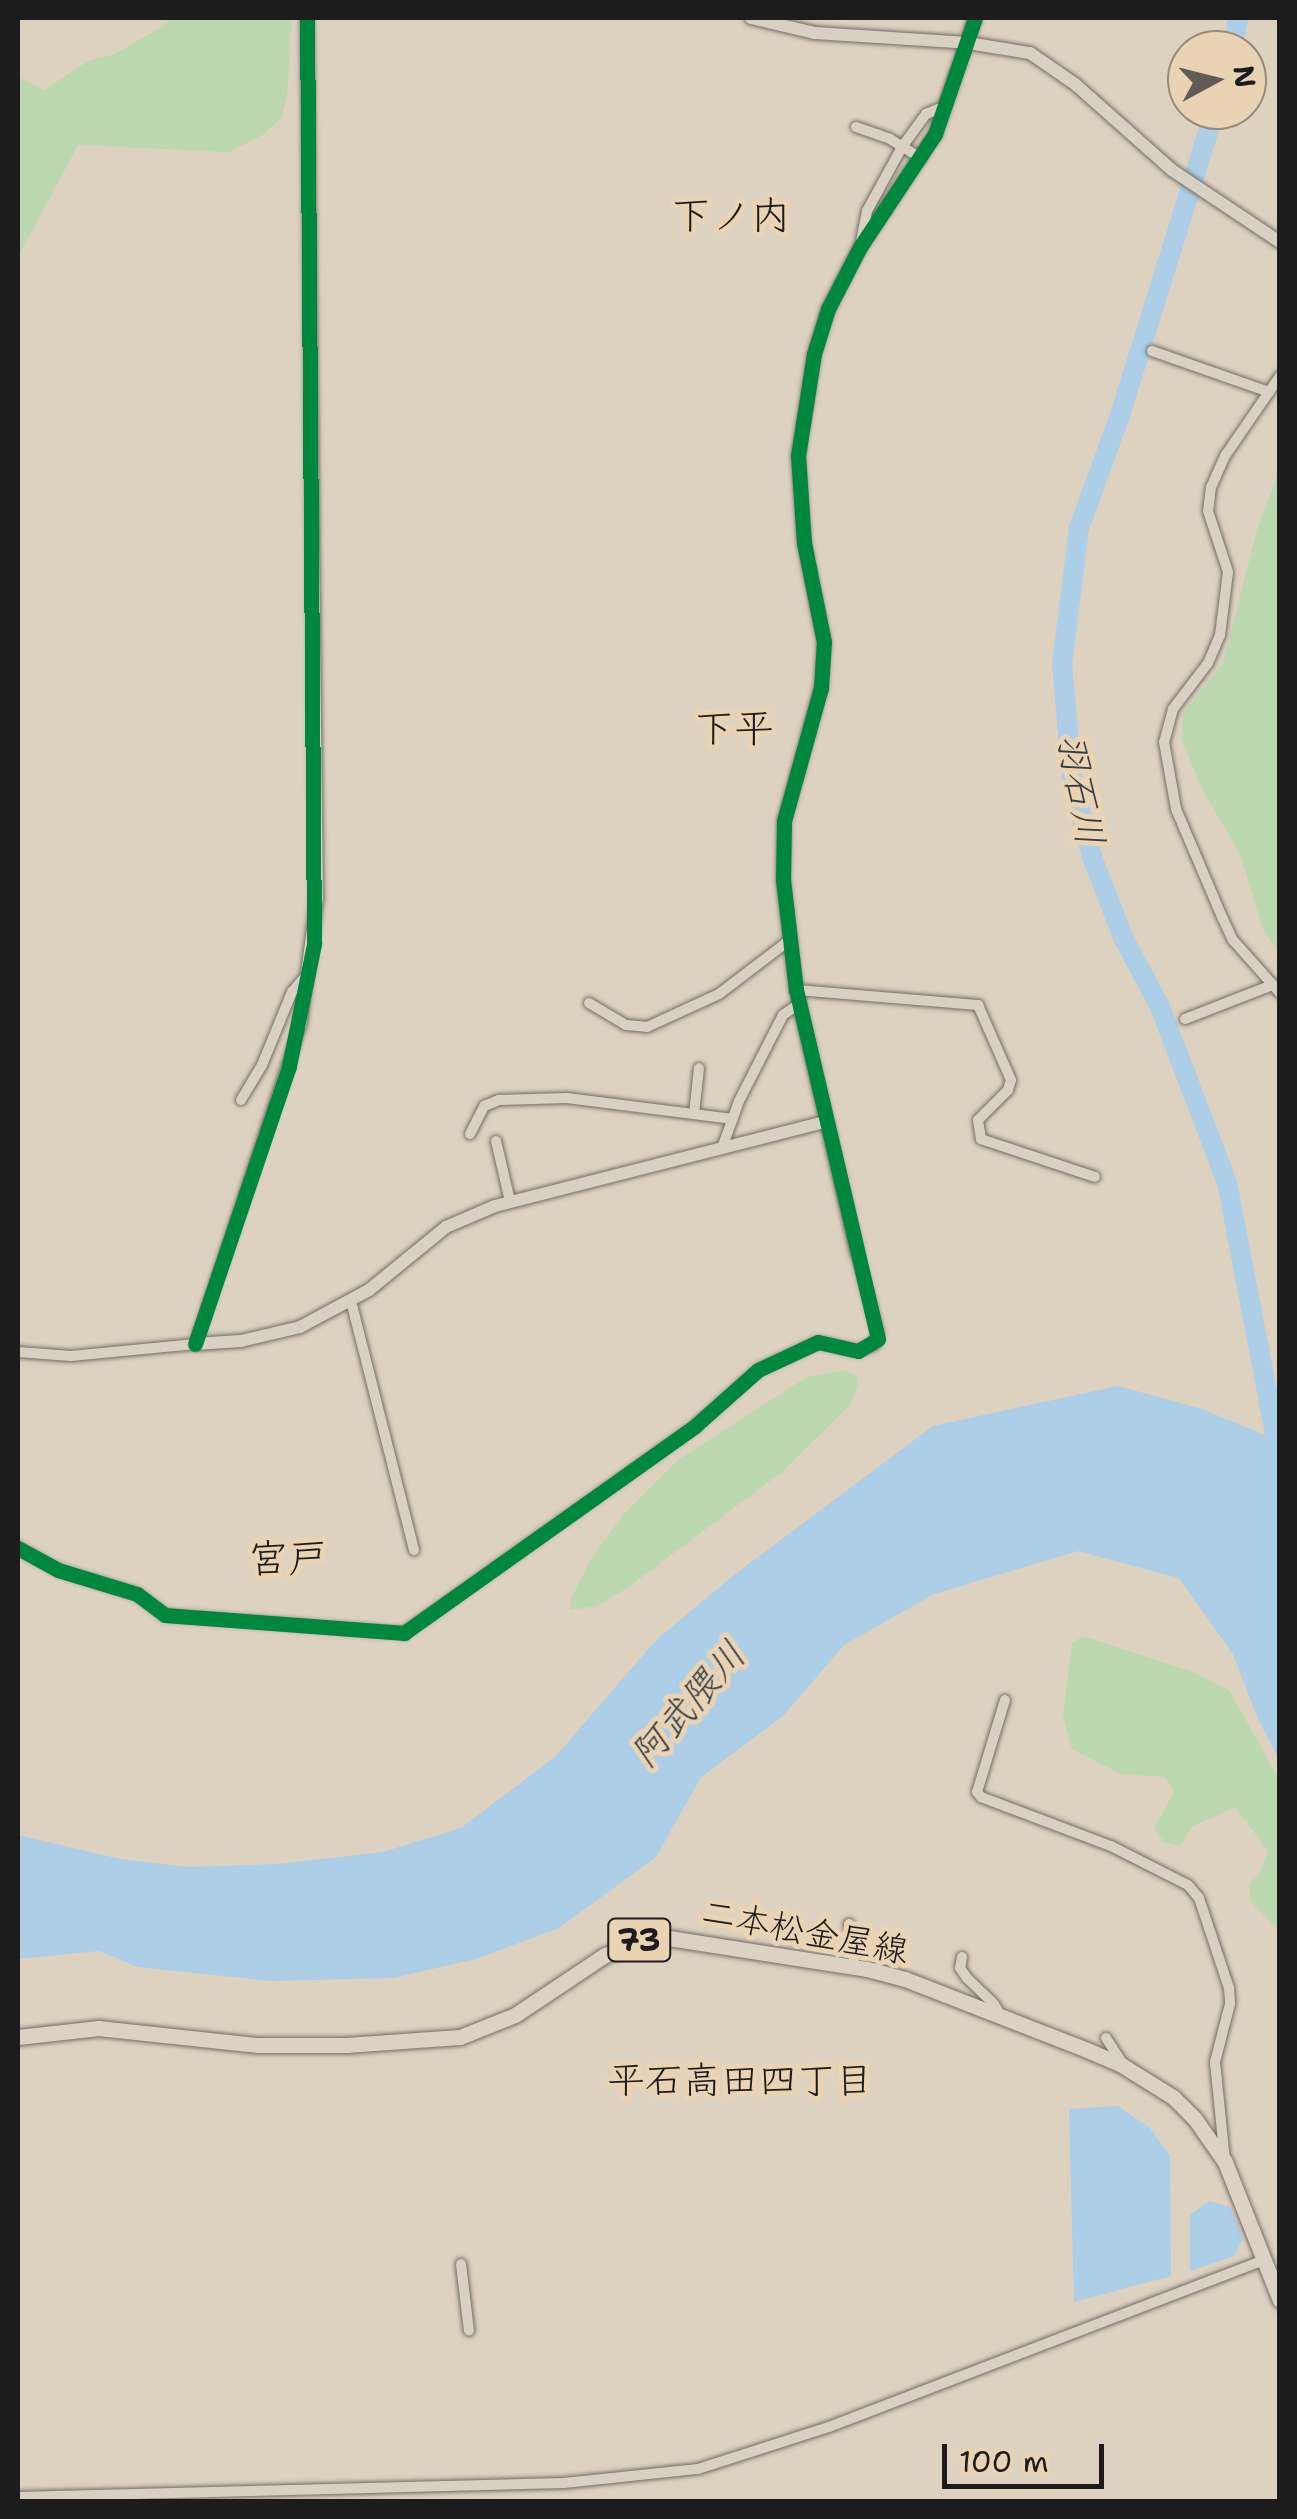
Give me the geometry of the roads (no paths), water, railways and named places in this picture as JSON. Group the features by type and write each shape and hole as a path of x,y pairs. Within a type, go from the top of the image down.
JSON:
{"main road":[{"name":"二本松金屋線","path":"18,2037 98,2028 258,2045 346,2045 460,2037 515,2015 605,1955 656,1936 855,1967 905,1979 1125,2067 1173,2097 1195,2119 1225,2162 1280,2300"}],"street":[{"path":"195,1344 300,1026 317,898 307,18"},
{"path":"751,18 814,33 1017,49 1041,58 1175,172 1280,242"},
{"path":"18,1548 58,1570 137,1594 165,1615 404,1634 695,1426 758,1370 818,1342 858,1352 875,1344 878,1333 798,997 783,880 784,821 822,688 824,642 804,543 798,456 820,332 860,247 920,158 946,106 975,18"},
{"path":"860,247 868,211 902,147 926,114 946,106"},
{"path":"856,127 920,158"},
{"path":"1152,352 1269,392"},
{"path":"1185,1019 1276,989 1233,940 1215,901 1176,809 1164,742 1172,709 1208,663 1220,635 1228,572 1208,511 1211,487 1225,456 1280,376"},
{"path":"590,1003 626,1025 647,1027 719,994 790,940"},
{"path":"241,1100 262,1066 292,992 310,971"},
{"path":"722,1148 783,1015 798,997"},
{"path":"798,997 978,1005 1012,1080 1008,1090 978,1120 980,1139 1095,1178"},
{"path":"694,1114 699,1068"},
{"path":"470,1134 484,1106 499,1100 567,1098 733,1119"},
{"path":"18,1352 70,1356 276,1335 351,1301 446,1227 510,1201 826,1122"},
{"path":"496,1140 510,1201"},
{"path":"351,1301 414,1550"},
{"path":"1005,1700 981,1779 981,1797 1111,1846 1188,1886 1199,1898 1229,1988 1230,2004 1215,2062 1225,2162"},
{"path":"849,1924 855,1967"},
{"path":"962,1956 960,1968 994,2004 1000,2016"},
{"path":"1106,2038 1125,2067"},
{"path":"18,2497 564,2483 698,2470 829,2427 1266,2260"},
{"path":"461,2264 469,2331"}],"water":[{"name":"阿武隈川","path":"1118,1386 1202,1409 1279,1441 1279,1759 1258,1719 1233,1654 1179,1578 1078,1551 934,1594 844,1645 782,1717 701,1777 656,1857 559,1928 476,1959 393,1978 271,1981 138,1967 99,1951 18,1959 18,1835 120,1859 188,1867 278,1864 383,1852 461,1828 556,1756 657,1639 734,1575 933,1426"},
{"path":"1118,2106 1150,2128 1170,2156 1171,2276 1074,2302 1069,2109"},
{"path":"1209,2201 1230,2207 1243,2238 1234,2256 1190,2271 1190,2215"}],"waterway":[{"name":"羽石川","path":"1236,30 1238,18"},
{"name":"羽石川","path":"1209,130 1119,418 1079,528 1062,664 1072,779 1092,857 1123,937 1160,1007 1227,1182 1280,1459"}],"district":[{"name":"下ノ内","path":"731,215"},
{"name":"下平","path":"734,728"},
{"name":"宮戸","path":"288,1558"},
{"name":"平石高田四丁目","path":"740,2080"}]}
